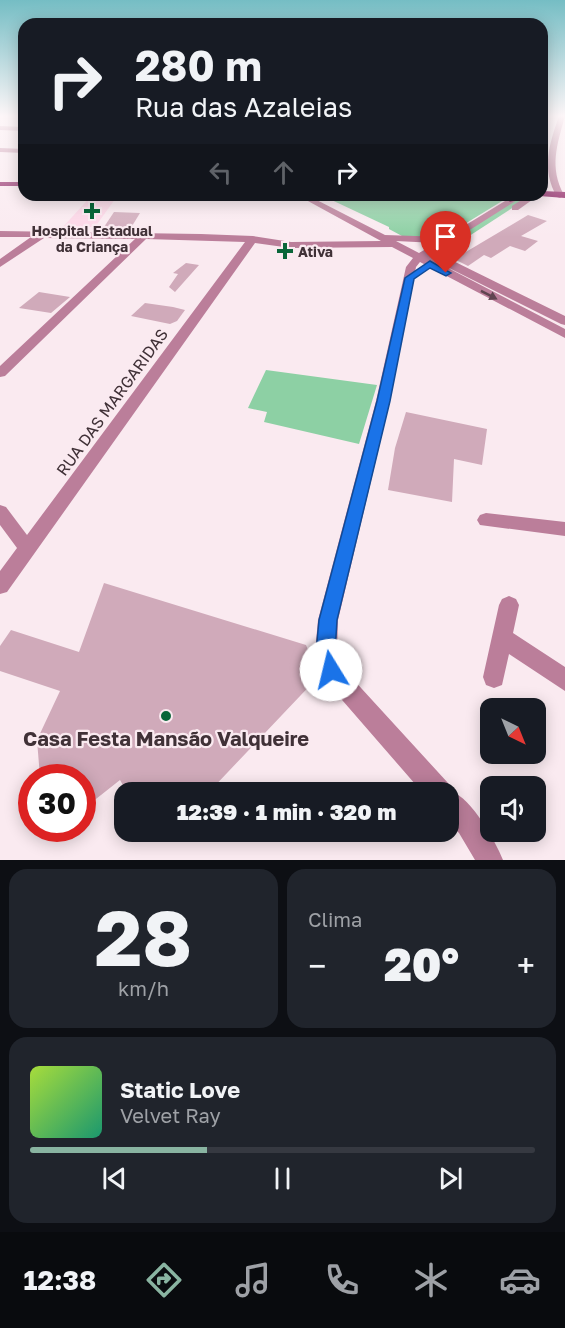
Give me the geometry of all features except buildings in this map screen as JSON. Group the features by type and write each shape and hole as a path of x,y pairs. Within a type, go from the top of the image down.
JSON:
{"main road":[{"path":"0,184 18,184"},
{"path":"548,194 563,195"}],"street":[{"path":"549,161 551,179 563,195"},
{"path":"312,201 381,238"},
{"path":"327,201 565,334"},
{"path":"430,782 348,693 331,670 326,652 328,620 383,401 410,278 448,240 512,201"},
{"path":"429,258 491,224 526,201"},
{"path":"480,221 491,224"},
{"path":"0,234 253,239 291,245 448,240"},
{"path":"0,264 41,235"},
{"path":"0,373 145,236"},
{"path":"272,241 289,237 381,238 397,241"},
{"name":"RUA DAS MARGARIDAS","path":"0,586 253,239"},
{"path":"429,258 565,321"},
{"path":"0,512 27,548"},
{"path":"486,520 565,529"},
{"path":"494,677 509,605"},
{"path":"502,637 565,680"},
{"path":"459,814 468,824 490,860"}],"shaded area":[{"name":"Hospital Estadual da Criança","path":"87,201 114,201 95,227 63,227"}],"green space":[{"path":"334,201 502,201 442,238 402,236 389,227"},
{"path":"513,201 523,201 443,253 434,251"},
{"path":"266,370 377,385 359,444 264,422 267,412 248,408"}],"place":[{"name":"Hospital Estadual da Criança","path":"92,211"},
{"name":"Ativa","path":"285,251"},
{"name":"Casa Festa Mansão Valqueire","path":"166,716"}],"route":[{"path":"331,670 326,652 328,620 403,319 410,278 430,264 446,273"}]}
